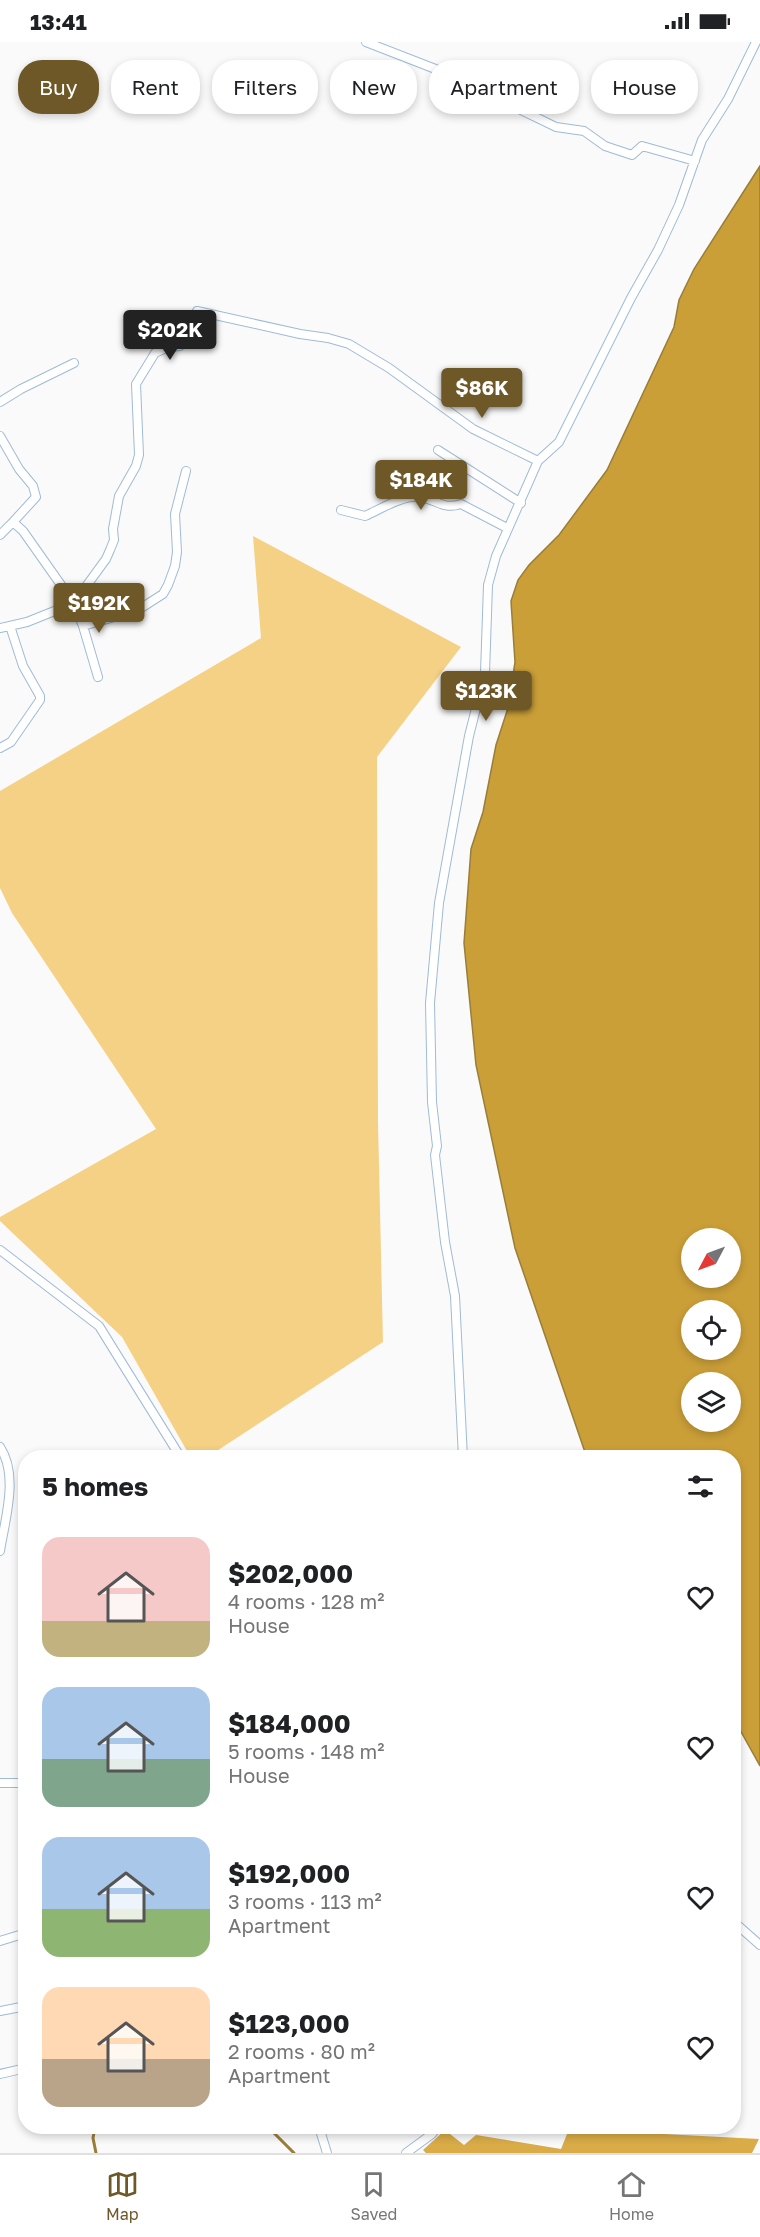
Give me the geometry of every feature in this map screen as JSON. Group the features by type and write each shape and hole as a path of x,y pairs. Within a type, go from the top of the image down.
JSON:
{"street":[{"path":"366,42 438,70 556,127 584,131 605,146 632,155 642,146 695,161"},
{"path":"464,1450 454,1296 435,1155 437,1146 432,1102 430,1003 439,903 469,736 485,673 488,585 507,528 538,461 558,442 564,432 631,298 658,250 679,205 702,140 728,99 756,42"},
{"path":"0,628 40,618 73,602 101,567 114,540 113,529 119,496 136,466 139,455 136,384 155,353 168,347 180,346 190,331 197,311 328,338 353,346 389,368 473,429 538,461"},
{"path":"0,402 74,363"},
{"path":"0,436 19,469 33,486 36,497 0,535"},
{"path":"438,450 520,503"},
{"path":"83,626 138,610 163,594 175,566 177,552 175,514 186,471"},
{"path":"341,510 365,516 395,502 418,496 449,508 461,504 507,528"},
{"path":"13,522 23,531 73,602 83,626 98,677"},
{"path":"0,748 11,742 40,700 23,666 10,626"},
{"path":"0,1250 99,1326 176,1450"},
{"path":"0,1448 8,1463 10,1491 0,1551"},
{"path":"0,1783 18,1783"},
{"path":"741,1928 760,1945"},
{"path":"0,1941 18,1935"},
{"path":"0,2011 18,2008"},
{"path":"0,2074 18,2070"},
{"path":"321,2134 327,2153"},
{"path":"406,2153 432,2134"}],"shaded area":[{"path":"760,166 760,1766 741,1732 741,1450 584,1450 515,1248 476,1065 464,943 471,849 483,812 496,745 508,708 515,662 511,601 518,580 529,565 559,535 607,470 674,327 679,300 694,269"},
{"path":"253,536 461,647 377,757 378,1122 383,1342 218,1450 186,1450 122,1337 0,1221 0,1217 156,1129 12,913 0,888 0,791 261,638"},
{"path":"441,2134 450,2134 464,2145 476,2135 561,2149 567,2134 664,2134 759,2139 752,2153 426,2153 423,2150"}],"waterway":[{"path":"94,2134 96,2153"},
{"path":"275,2134 294,2153"}]}
